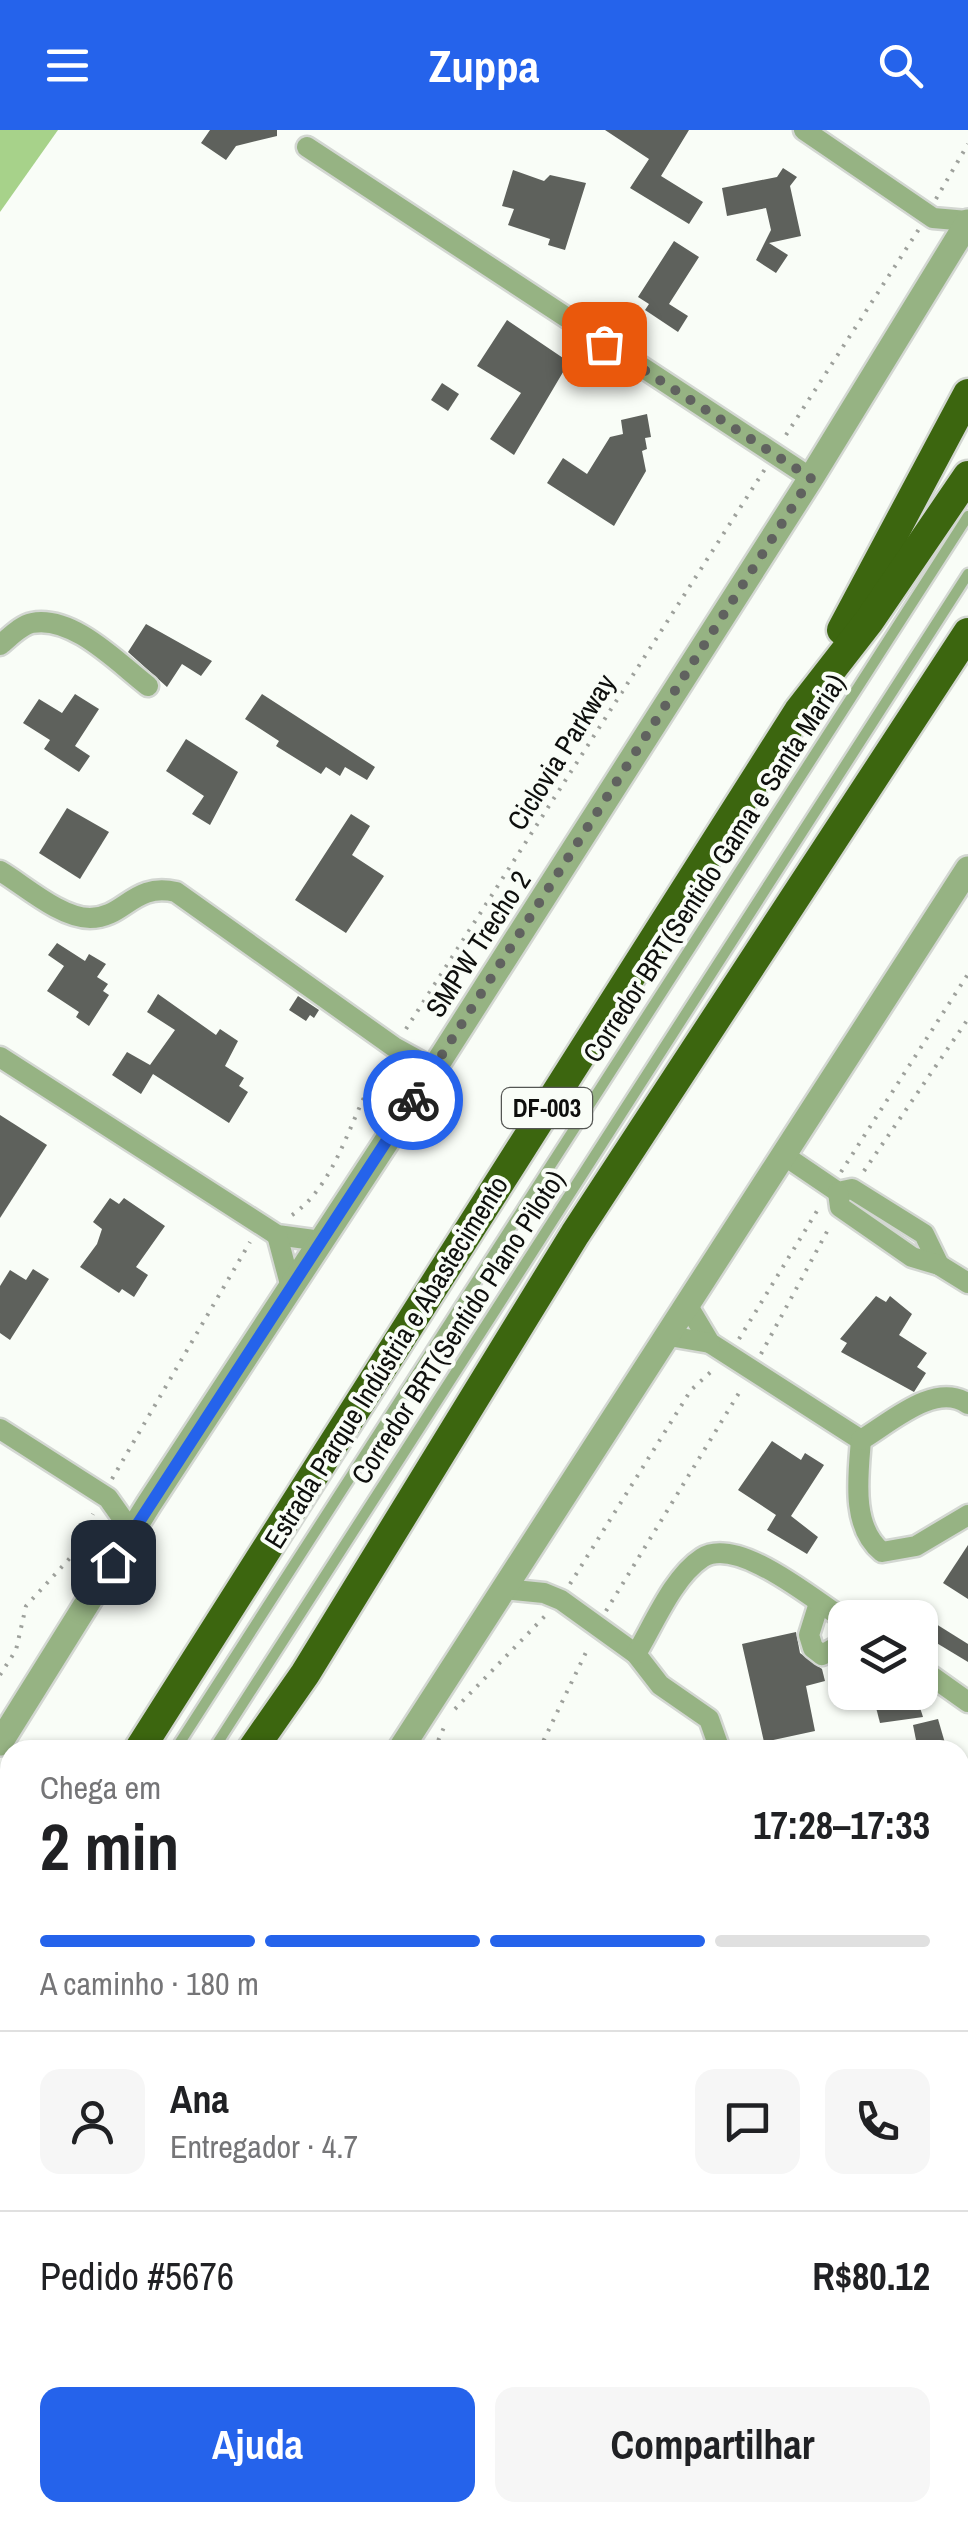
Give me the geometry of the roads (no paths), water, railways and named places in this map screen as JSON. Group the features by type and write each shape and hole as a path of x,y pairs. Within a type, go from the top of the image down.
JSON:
{"highway":[{"path":"799,711 968,394"},
{"name":"Estrada Parque Indústria e Abastecimento","path":"145,1740 799,711 868,621 968,476"},
{"path":"259,1740 305,1674 574,1234 968,633"},
{"path":"924,703 968,651"}],"street":[{"path":"804,130 930,216 968,221"},
{"path":"307,147 811,478"},
{"path":"930,216 948,254"},
{"name":"SMPW Trecho 2","path":"2,1740 148,1504 434,1069 811,478 968,221"},
{"path":"0,645 32,622 54,623 77,633 148,686"},
{"path":"406,1740 968,869"},
{"path":"0,871 80,917 99,917 141,892 176,892 394,1047 434,1069"},
{"path":"0,1058 274,1233 321,1241"},
{"path":"786,1156 835,1189 840,1207 912,1257 939,1264 968,1283"},
{"path":"274,1233 290,1284"},
{"path":"688,1306 710,1344"},
{"path":"669,1336 710,1344 862,1440"},
{"path":"862,1440 939,1396 954,1396 968,1404"},
{"path":"0,1428 106,1496 132,1532"},
{"path":"862,1440 862,1519 866,1536 882,1552 916,1546 968,1515"},
{"path":"106,1496 148,1504"},
{"path":"636,1654 676,1588 694,1565 712,1553 735,1552 828,1609"},
{"path":"528,1553 552,1597"},
{"path":"504,1589 552,1597 636,1654 660,1685 709,1719 716,1740"},
{"path":"819,1603 811,1624 812,1648 822,1655 828,1652"},
{"path":"938,1681 968,1702"}],"lane":[{"name":"Corredor BRT(Sentido Gama e Santa Maria)","path":"181,1740 968,516"},
{"name":"Corredor BRT(Sentido Plano Piloto)","path":"219,1740 968,574"}]}
